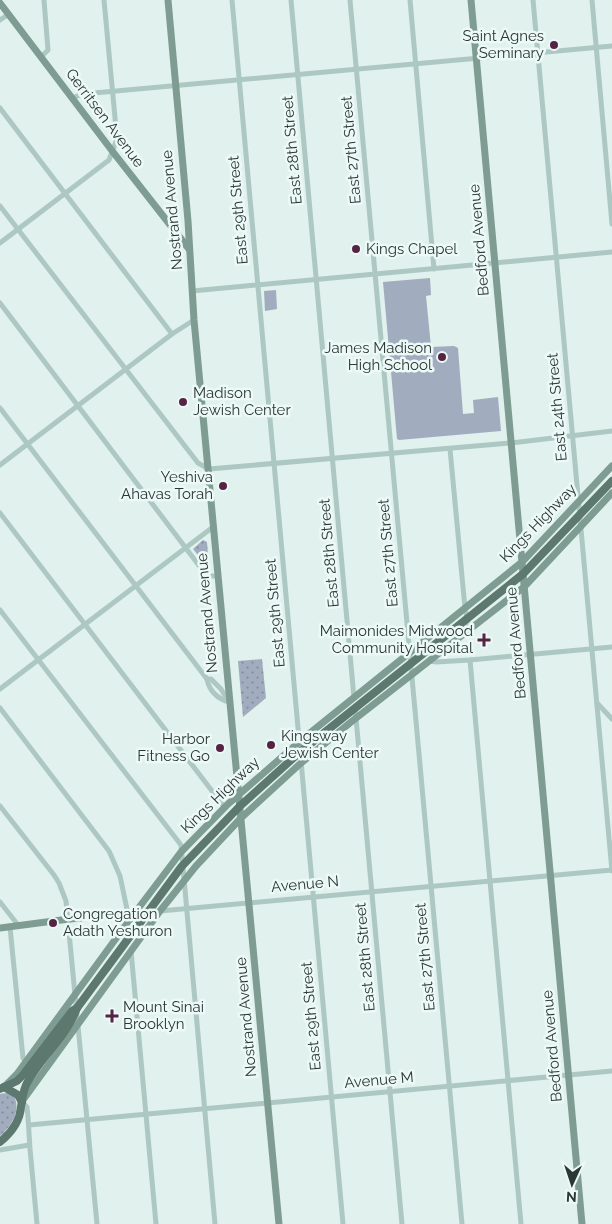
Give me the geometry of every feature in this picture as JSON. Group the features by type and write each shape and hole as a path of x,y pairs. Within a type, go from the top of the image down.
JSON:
{"main road":[{"name":"Nostrand Avenue","path":"168,0 194,320 279,1224"},
{"name":"Bedford Avenue","path":"471,0 582,1224"},
{"name":"Gerritsen Avenue","path":"0,3 189,249"},
{"name":"Kings Highway","path":"1,1088 26,1063 131,914 181,852 224,808 299,742 522,562 612,466"},
{"name":"Kings Highway","path":"0,1142 14,1127 20,1113 23,1093 31,1077 73,1020 77,1008 182,866 240,806 300,752 523,574 612,481"},
{"name":"Kings Highway","path":"22,1102 34,1082 183,881 241,818 301,763 524,587 612,493"},
{"name":"Avenue N","path":"0,928 69,919 148,912"},
{"name":"Kings Highway","path":"1,1088 17,1081 23,1075 72,1010 77,1008"},
{"path":"1,1088 18,1095 22,1102"}],"street":[{"path":"41,57 48,50 44,0"},
{"path":"0,243 109,160 113,152 117,139 104,0"},
{"name":"East 29th Street","path":"232,0 343,1224"},
{"name":"East 28th Street","path":"291,0 402,1224"},
{"name":"East 27th Street","path":"350,0 462,1224"},
{"path":"410,0 434,269"},
{"name":"East 24th Street","path":"533,0 612,870"},
{"path":"592,0 612,224"},
{"path":"0,20 8,14"},
{"path":"72,98 80,94 612,46"},
{"path":"0,108 172,334"},
{"path":"0,206 198,463 209,470 450,449 612,431"},
{"path":"192,291 612,252"},
{"path":"0,304 207,576 218,576"},
{"path":"0,465 172,334 194,320"},
{"path":"0,408 207,679 208,686 220,700 229,702"},
{"path":"450,449 466,608 470,629"},
{"path":"0,513 224,808"},
{"path":"0,689 213,527"},
{"path":"0,610 181,845 215,1224"},
{"path":"430,661 470,660 612,647"},
{"path":"470,660 521,1224"},
{"path":"596,703 612,719"},
{"path":"0,708 109,851 120,876 131,914"},
{"path":"0,806 59,883 66,901 97,1224"},
{"name":"Avenue N","path":"148,912 612,870"},
{"path":"0,902 2,910 18,925"},
{"path":"10,927 22,1053 26,1063"},
{"path":"131,951 156,1224"},
{"name":"Avenue M","path":"29,1125 612,1071"},
{"path":"22,1102 27,1107 37,1224"},
{"path":"0,1150 30,1145"}],"shaded area":[{"name":"James Madison High School","path":"430,278 431,295 426,296 431,347 454,346 458,348 463,414 474,413 473,400 498,397 501,431 397,439 383,282"},
{"path":"276,290 277,309 265,311 264,291"},
{"path":"203,540 207,542 209,569 193,549"},
{"path":"262,659 266,698 243,717 238,661"},
{"path":"0,1094 13,1094 16,1100 16,1111 12,1122 0,1136"}],"place":[{"name":"Saint Agnes Seminary","path":"554,45"},
{"name":"Kings Chapel","path":"356,249"},
{"name":"James Madison High School","path":"442,357"},
{"name":"Madison Jewish Center","path":"183,402"},
{"name":"Yeshiva Ahavas Torah","path":"223,486"},
{"name":"Maimonides Midwood Community Hospital","path":"484,640"},
{"name":"Kingsway Jewish Center","path":"271,745"},
{"name":"Harbor Fitness Go","path":"220,748"},
{"name":"Congregation Adath Yeshuron","path":"53,923"},
{"name":"Mount Sinai Brooklyn","path":"112,1016"}]}
